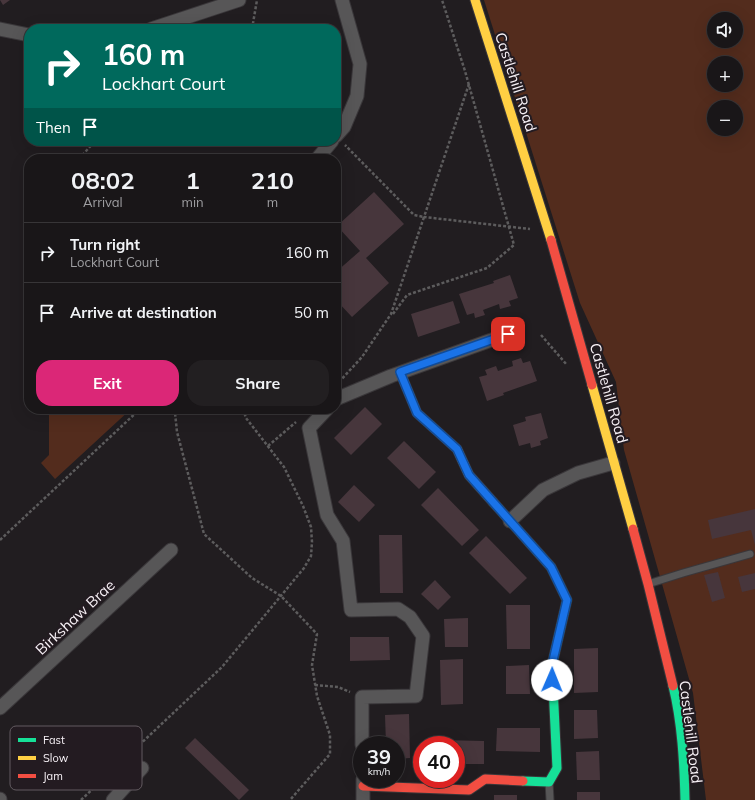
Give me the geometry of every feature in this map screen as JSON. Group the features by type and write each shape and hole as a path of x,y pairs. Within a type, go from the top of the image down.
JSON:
{"main road":[{"name":"Castlehill Road","path":"475,0 548,231 648,584 676,698 684,766 685,800"},
{"path":"400,372 417,413 457,449 469,475 551,567 567,600 552,665 557,768 549,782 485,779 469,790 405,786"}],"street":[{"path":"166,24 239,0"},
{"path":"341,130 344,127 357,96 360,64 342,0"},
{"path":"0,29 24,34"},
{"path":"321,154 328,146"},
{"path":"341,397 400,372 508,334"},
{"path":"322,414 309,428 327,515 344,541 351,610 398,609 410,617 422,636 416,696 362,697 362,736"},
{"path":"510,521 543,490 578,473 614,463"},
{"name":"Birkshaw Brae","path":"0,708 171,550"},
{"path":"362,788 363,800"},
{"path":"113,800 122,790"}],"lane":[{"path":"648,584 683,572 750,554"},
{"path":"549,782 550,800"}],"path":[{"path":"253,24 257,0"},
{"path":"393,314 407,295 487,268 514,245 469,83 442,0"},
{"path":"341,380 362,357 391,314 469,83"},
{"path":"341,141 414,215 548,231"},
{"path":"83,154 91,146"},
{"path":"0,540 134,414"},
{"path":"175,414 177,432 204,534 252,578 281,596 317,634 312,664 317,696 330,735 330,754 290,800"},
{"path":"142,742 222,667 304,568 311,556 311,527 300,499 284,467 246,418 245,414"},
{"path":"268,446 301,418"},
{"path":"315,685 338,687 362,697"},
{"path":"81,800 92,790"}],"shaded area":[{"path":"484,0 755,0 755,800 706,800 693,693 624,450 616,382 580,303"},
{"path":"49,414 126,414 55,479 41,463 49,455"}],"building":[{"path":"0,0 10,0 3,5"},
{"path":"374,192 404,224 366,258 389,283 352,317 341,305 341,268 360,251 341,230 341,222"},
{"path":"510,275 518,298 509,301 511,306 500,309 499,304 483,310 485,315 475,318 474,313 467,315 459,294 494,283 493,281"},
{"path":"453,301 460,323 418,337 411,314"},
{"path":"521,358 523,363 530,361 537,381 503,393 504,395 487,401 479,377 487,375 485,370 496,366 498,371 513,366 512,361"},
{"path":"365,407 382,424 351,455 334,438"},
{"path":"541,413 548,438 540,441 541,445 531,448 530,443 519,446 513,425 526,421 525,417"},
{"path":"404,441 436,472 419,489 387,458"},
{"path":"354,485 375,505 359,522 338,502"},
{"path":"438,488 479,530 462,546 421,505"},
{"path":"755,509 755,545 751,530 712,539 708,520"},
{"path":"379,535 402,535 403,593 380,593"},
{"path":"486,536 527,578 510,594 469,553"},
{"path":"718,572 725,598 712,602 704,575"},
{"path":"755,573 755,589 742,592 738,577"},
{"path":"435,580 451,597 438,610 421,594"},
{"path":"506,605 530,605 530,649 507,649"},
{"path":"468,618 468,647 445,647 444,619"},
{"path":"350,637 389,637 390,660 350,661"},
{"path":"598,648 598,692 574,693 574,649"},
{"path":"463,659 463,704 441,705 440,660"},
{"path":"529,665 530,694 506,694 506,666"},
{"path":"574,710 597,710 598,738 574,739"},
{"path":"409,714 410,758 405,758 405,736 386,736 385,715"},
{"path":"497,728 540,728 540,752 496,751"},
{"path":"195,738 249,790 239,800 185,748"},
{"path":"465,741 484,741 484,764 465,764"},
{"path":"599,751 600,780 577,780 576,752"},
{"path":"577,792 600,792 600,800 577,800"},
{"path":"494,795 517,795 517,800 494,800"}],"traffic: fast":[{"path":"493,502 551,567 567,600 552,665 557,768 549,782 523,781"},
{"path":"673,686 679,714 685,800"}],"traffic: slow":[{"path":"475,0 551,240"},
{"path":"400,372 417,413 457,449 469,475 493,502"},
{"path":"592,385 633,529"}],"traffic: jam":[{"path":"551,240 592,385"},
{"path":"633,529 673,686"},
{"path":"405,788 469,790 485,779 523,781"}],"route":[{"path":"508,334 400,372 417,413 457,449 469,475 551,567 567,600 552,665 552,680"}]}
